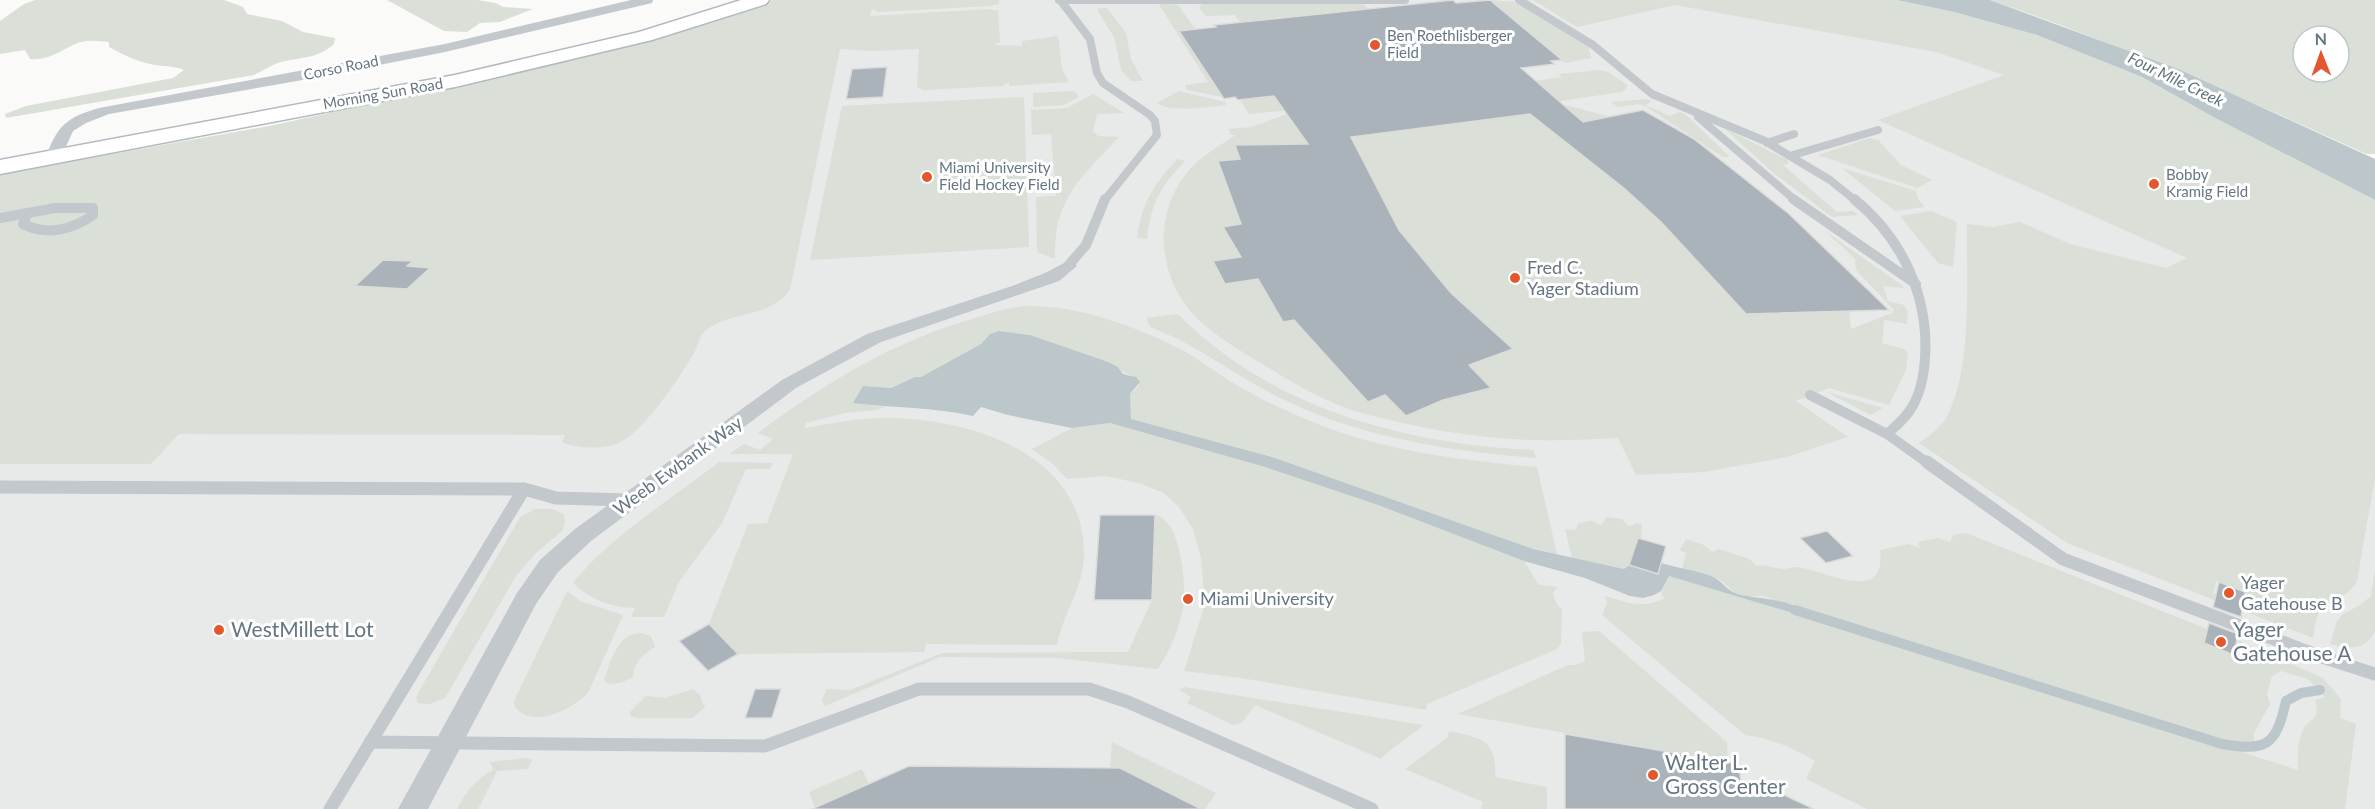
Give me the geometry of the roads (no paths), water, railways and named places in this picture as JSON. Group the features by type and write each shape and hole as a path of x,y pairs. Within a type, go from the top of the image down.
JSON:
{"main road":[{"name":"Morning Sun Road","path":"0,167 455,81 645,36 760,0"}],"street":[{"name":"Corso Road","path":"54,157 68,127 95,114 119,107 308,75 445,48 647,0"},
{"name":"Weeb Ewbank Way","path":"413,809 526,599 549,566 583,536 789,384 828,361 874,338 1032,285 1052,277 1068,266"}],"lane":[{"path":"1060,0 1405,0"},
{"path":"1060,0 1090,39 1097,73 1103,83 1150,115 1155,121 1157,130 1157,135 1149,146 1117,182 1104,201 1086,245 1068,266"},
{"path":"1519,0 1593,45 1652,94 1732,126 1793,155 1827,177 1860,203 1884,228 1905,258 1917,284 1925,308 1926,353 1920,387 1908,414 1887,434"},
{"path":"1692,111 1783,192 1917,284"},
{"path":"1793,155 1878,130"},
{"path":"1767,143 1794,134"},
{"path":"0,218 27,215 55,208 76,206 93,208 93,214 86,221 52,231 31,231 23,224 27,215"},
{"path":"1810,395 1887,434 2063,559 2319,656 2375,674"},
{"path":"0,487 524,489 556,498 631,500"},
{"path":"330,809 524,489"},
{"path":"370,742 765,746 919,689 1089,689 1128,702 1372,809"}],"water":[{"name":"Four Mile Creek","path":"1897,0 1990,0 2178,69 2375,159 2375,200 2217,119 2142,77 2037,35 1954,12"},
{"path":"999,331 1030,335 1108,362 1118,367 1123,374 1136,377 1140,382 1130,394 1131,419 1272,457 1533,549 1624,569 1629,565 1657,574 1661,563 1705,574 1718,580 1733,592 1792,605 1806,617 1669,576 1661,591 1654,595 1643,598 1630,596 1585,578 1524,561 1378,505 1265,467 1110,423 1072,428 981,407 973,416 928,409 853,403 863,386 891,388 915,377 921,377 981,344 990,334"}],"waterway":[{"path":"1795,610 2222,744 2250,747 2267,742 2278,727 2286,701 2301,693 2320,690"}],"place":[{"name":"Ben Roethlisberger Field","path":"1375,45"},
{"name":"Miami University Field Hockey Field","path":"927,177"},
{"name":"Bobby Kramig Field","path":"2154,184"},
{"name":"Fred C. Yager Stadium","path":"1515,278"},
{"name":"Yager Gatehouse B","path":"2229,593"},
{"name":"Miami University","path":"1188,599"},
{"name":"WestMillett Lot","path":"219,630"},
{"name":"Yager Gatehouse A","path":"2221,642"},
{"name":"Walter L. Gross Center","path":"1653,775"}]}
